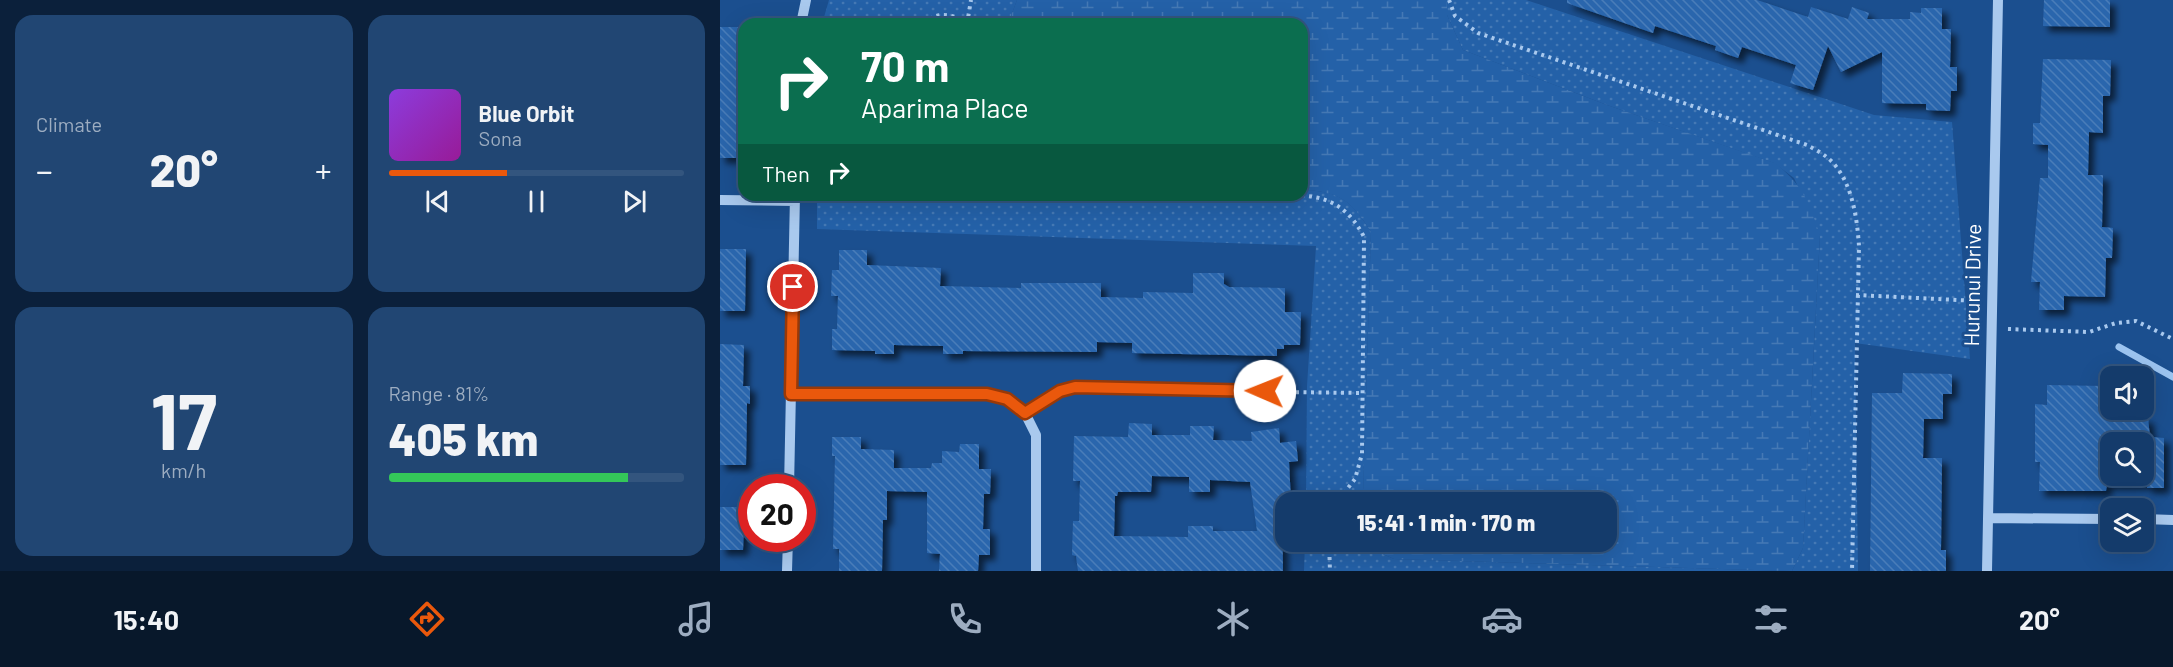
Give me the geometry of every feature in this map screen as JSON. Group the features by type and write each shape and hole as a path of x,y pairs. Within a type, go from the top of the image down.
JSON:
{"street":[{"path":"802,18 807,0"},
{"name":"Hurunui Drive","path":"1987,571 1998,0"},
{"path":"720,200 738,200"},
{"path":"789,474 795,201"},
{"path":"1025,413 1060,391 1075,387 1265,391"},
{"path":"791,394 987,394 1007,399 1025,413 1036,435 1036,571"},
{"path":"1988,518 2100,519"},
{"path":"2154,519 2173,520"},
{"path":"787,571 788,552"}],"path":[{"path":"968,18 971,0"},
{"path":"1449,0 1455,16 1478,33 1807,146 1828,158 1841,176 1857,219 1859,246 1856,295 1852,571"},
{"path":"929,18 947,14 957,18"},
{"path":"1308,196 1321,196 1338,204 1354,219 1364,237 1360,469 1344,492"},
{"path":"1856,295 1993,302"},
{"path":"1992,328 2089,332 2116,322 2136,321 2173,339"},
{"path":"1265,391 1362,393"},
{"path":"1329,552 1330,571"}],"green space":[{"path":"829,0 1017,0 1010,18 824,18"},
{"path":"1017,0 1447,0 1447,15 1463,50 1607,105 1775,163 1785,171 1804,195 1820,235 1803,548 1792,571 1394,559 1378,552 1617,552 1617,492 1363,492 1371,232 1351,205 1335,196 1308,190 1308,18 1010,18"},
{"path":"1447,0 1526,0 1874,115 1952,122 1970,359 1855,343 1858,571 1792,571 1803,548 1820,236 1794,178 1774,163 1607,105 1463,50 1447,15"},
{"path":"1308,190 1326,192 1343,199 1357,212 1371,232 1363,492 1306,492 1307,386 1316,246 817,229 817,201 1308,201"},
{"path":"1305,552 1378,552 1394,559 1791,571 1304,571"}],"building":[{"path":"1567,0 1757,0 1808,17 1811,7 1848,19 1852,7 1869,13 1867,19 1910,19 1910,12 1921,13 1921,8 1942,8 1942,29 1951,29 1950,67 1957,67 1957,91 1951,91 1950,111 1926,110 1926,104 1882,103 1882,52 1841,72 1828,46 1813,90 1790,83 1796,65 1742,47 1738,58 1715,50 1716,46 1655,26 1653,33 1567,3"},
{"path":"2044,0 2110,0 2110,27 2043,26"},
{"path":"720,27 738,27 738,158 720,158"},
{"path":"2043,59 2111,60 2110,96 2103,96 2103,133 2089,132 2088,175 2103,175 2102,227 2113,228 2112,258 2106,258 2105,297 2064,296 2064,310 2039,310 2040,282 2031,282 2040,178 2048,178 2048,145 2033,144 2033,123 2040,123"},
{"path":"720,249 746,249 745,311 720,311"},
{"path":"839,250 867,250 867,265 941,268 940,286 1021,288 1021,283 1101,283 1101,297 1143,298 1143,292 1193,293 1193,273 1224,273 1224,284 1229,287 1285,288 1285,312 1301,312 1300,345 1284,345 1284,349 1277,349 1277,356 1132,353 1132,343 1097,342 1097,352 963,351 963,354 943,354 943,346 894,345 894,354 832,350 832,329 837,329 838,296 831,296 832,270 839,270"},
{"path":"720,344 744,345 743,386 750,386 750,404 747,403 746,465 720,465"},
{"path":"1903,373 1952,374 1952,394 1943,394 1943,419 1924,419 1923,458 1942,458 1941,550 1946,550 1946,571 1870,571 1872,393 1902,393"},
{"path":"2047,385 2100,386 2100,420 2148,420 2149,432 2100,432 2100,486 2107,486 2106,491 2039,491 2040,462 2035,462 2035,404 2047,405"},
{"path":"1129,423 1152,424 1152,435 1190,435 1190,426 1214,426 1213,440 1252,441 1251,432 1279,428 1280,443 1296,441 1298,461 1289,462 1291,492 1275,492 1275,552 1283,552 1283,571 1078,571 1076,556 1072,555 1073,521 1079,521 1080,481 1073,481 1074,436 1128,437","holes":["1152,476 1189,477 1189,492 1210,492 1210,480 1250,482 1257,531 1213,531 1213,526 1188,526 1188,537 1114,536 1115,496 1118,492 1151,492"]},
{"path":"832,437 861,437 861,449 894,450 894,468 931,468 932,463 942,463 942,451 959,452 960,444 979,444 979,469 991,469 990,494 984,494 983,529 990,529 990,555 979,555 978,571 939,571 940,554 927,553 927,492 887,491 887,520 883,520 882,571 839,571 839,549 833,549 835,456 832,456"},
{"path":"2154,437 2164,438 2164,488 2147,488 2147,486 2154,486"},
{"path":"720,507 738,507 738,550 720,550"}],"waterway":[{"path":"2119,347 2173,377"}],"route":[{"path":"793,287 791,394 987,394 1007,399 1025,413 1060,391 1075,387 1265,391"}]}
